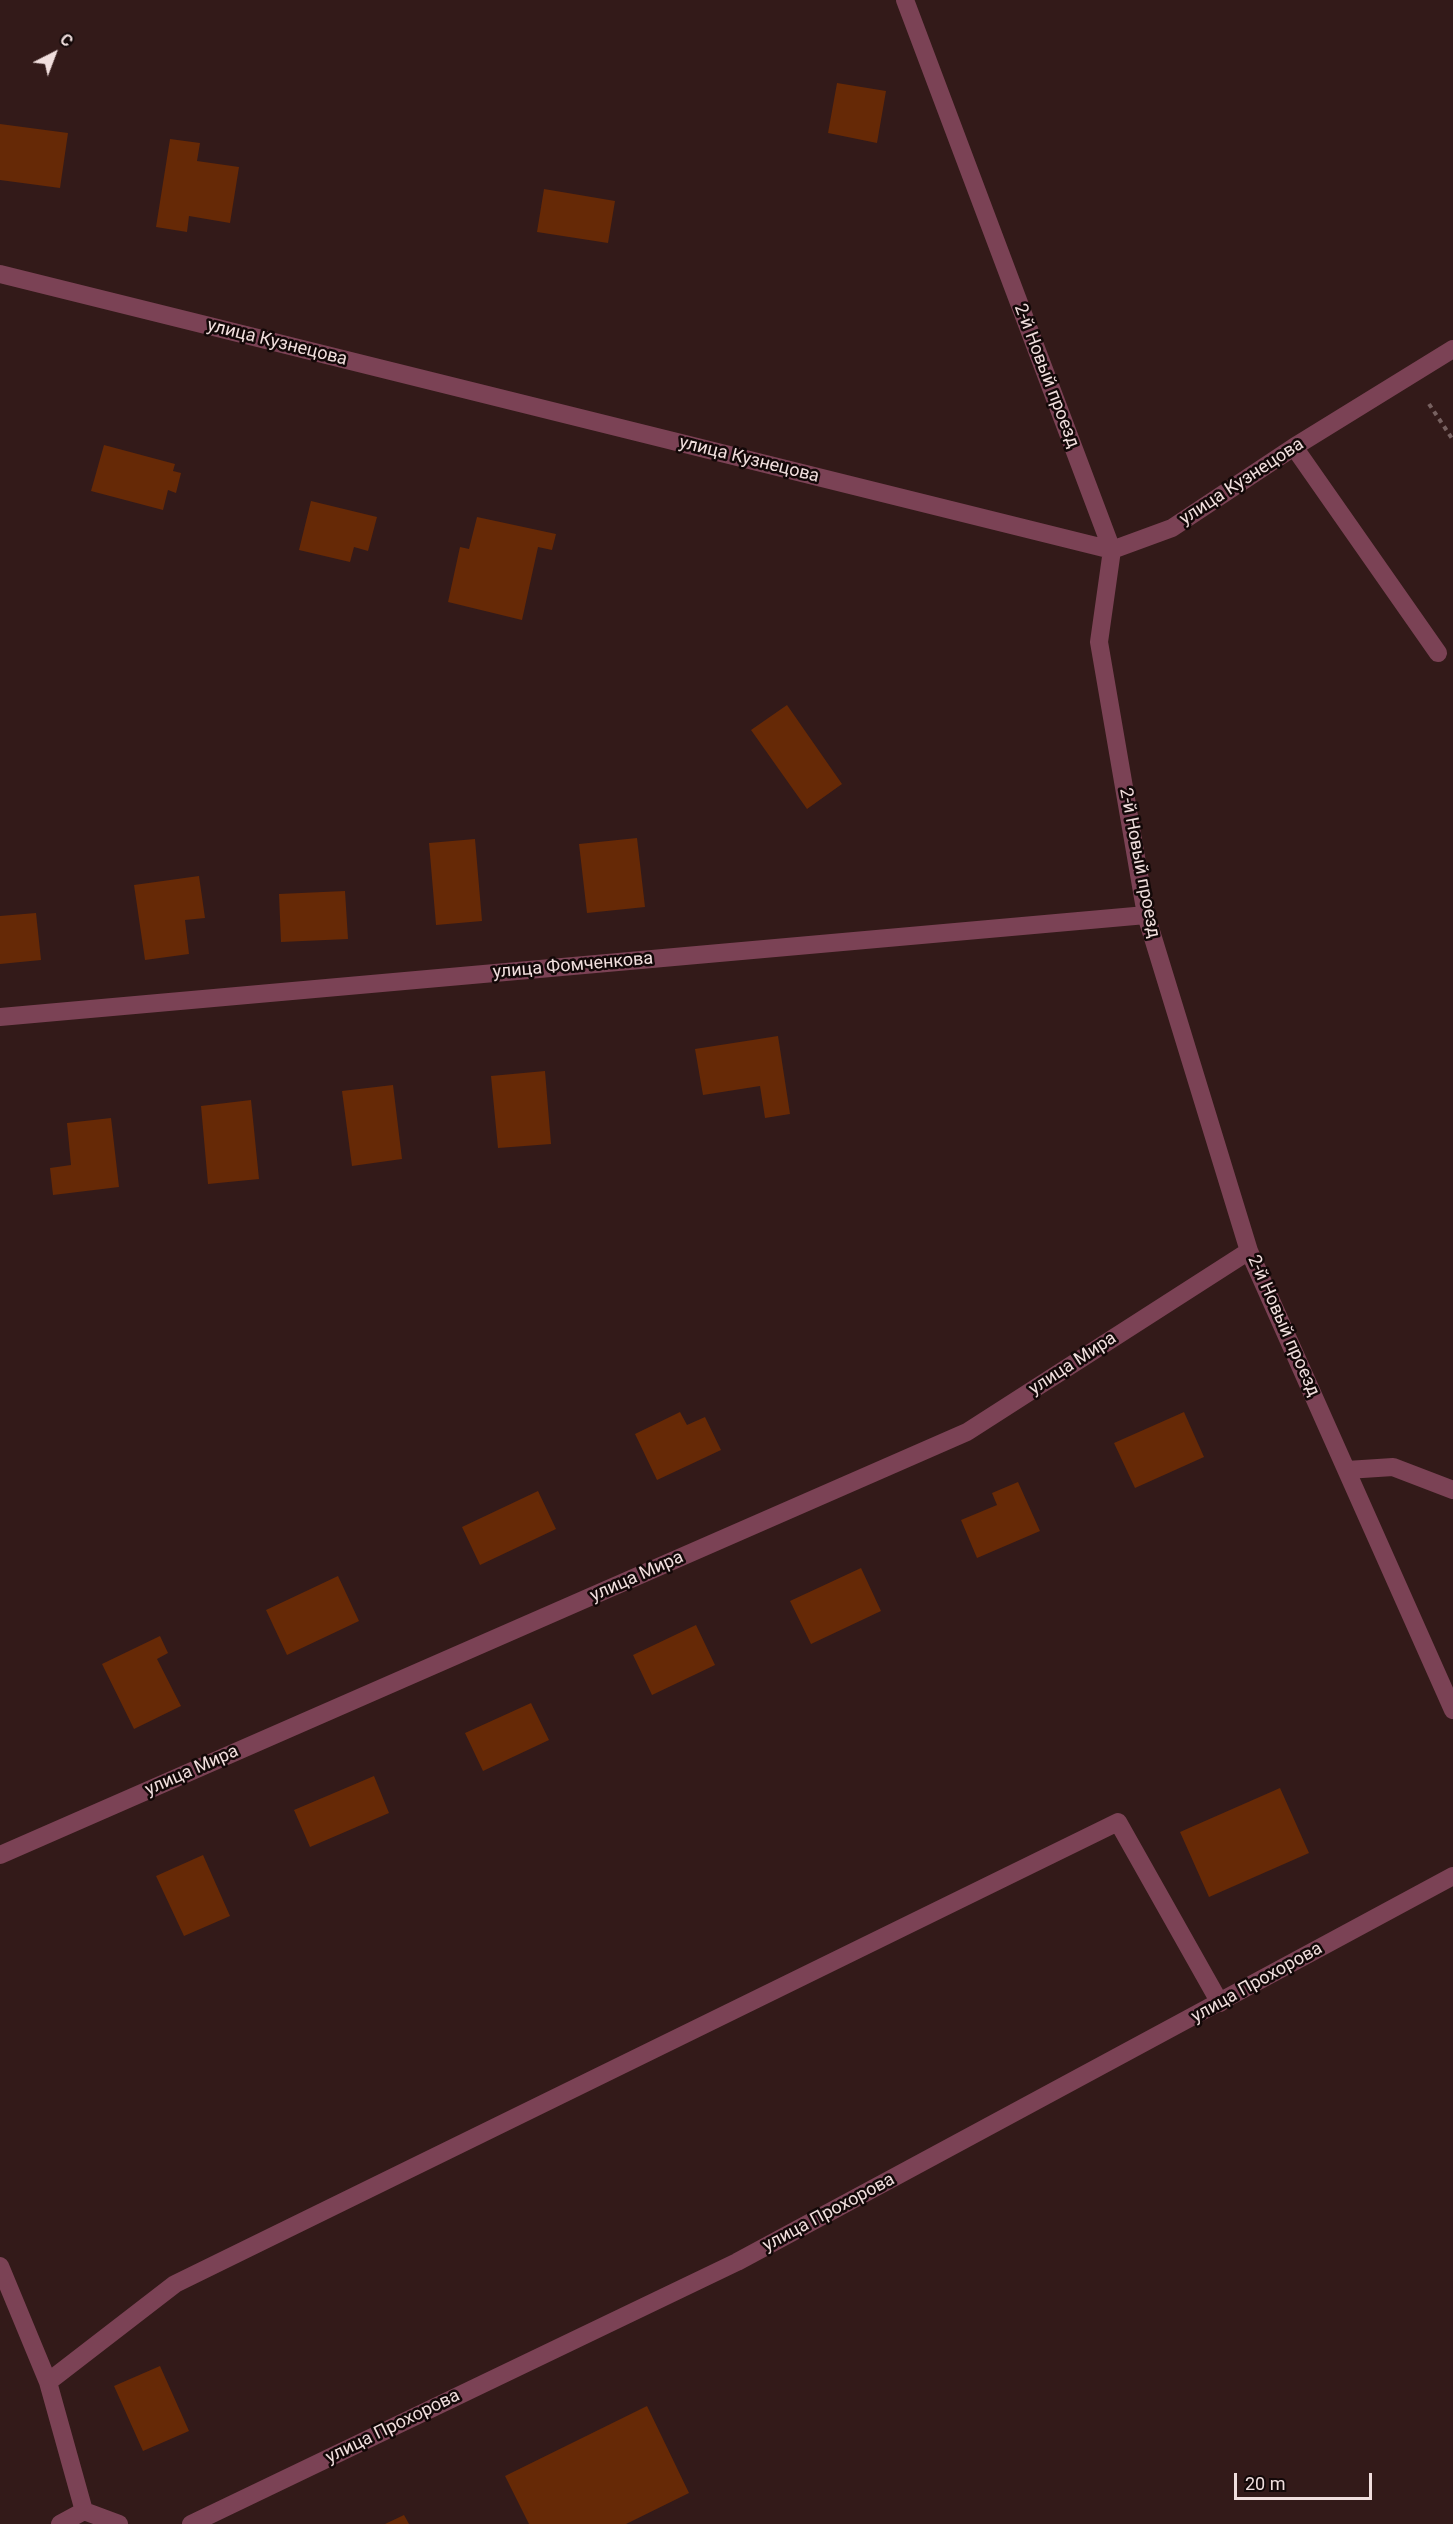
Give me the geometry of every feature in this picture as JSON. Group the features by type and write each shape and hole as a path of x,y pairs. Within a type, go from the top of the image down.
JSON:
{"street":[{"name":"2-й Новый проезд","path":"905,0 1112,550 1099,642 1146,915 1249,1251 1453,1710"},
{"name":"улица Кузнецова","path":"0,274 1112,550 1172,528 1294,447 1410,375 1451,355"},
{"path":"1294,447 1438,652"},
{"name":"улица Фомченкова","path":"0,1017 1146,915"},
{"name":"улица Мира","path":"0,1855 967,1432 1249,1251"},
{"path":"1347,1470 1393,1467 1453,1490"},
{"path":"48,2382 175,2284 1118,1822 1220,2003"},
{"name":"улица Прохорова","path":"191,2524 737,2262 1453,1876"},
{"path":"0,2266 48,2382 84,2511"},
{"path":"60,2524 84,2511 119,2524"}],"path":[{"path":"1410,375 1453,440"}],"building":[{"path":"837,83 886,91 877,143 828,133"},
{"path":"0,124 68,133 60,188 0,180"},
{"path":"170,139 200,143 197,161 239,167 230,223 189,216 187,232 156,227"},
{"path":"544,189 615,201 608,243 537,232"},
{"path":"104,445 175,464 173,471 181,473 176,493 168,490 163,510 91,491"},
{"path":"311,501 377,517 368,551 354,547 350,562 299,550"},
{"path":"477,517 556,534 552,550 538,547 522,620 448,602 460,547 469,549"},
{"path":"787,705 842,784 807,809 751,730"},
{"path":"637,838 645,907 587,913 579,844"},
{"path":"475,839 482,921 436,925 429,843"},
{"path":"199,876 205,918 185,920 189,954 145,960 134,885"},
{"path":"345,891 348,939 281,942 279,894"},
{"path":"36,913 41,960 0,964 0,916"},
{"path":"778,1036 790,1114 765,1118 760,1086 703,1095 695,1049"},
{"path":"545,1071 551,1144 498,1148 491,1076"},
{"path":"393,1085 402,1159 352,1166 342,1091"},
{"path":"251,1100 259,1179 208,1184 201,1106"},
{"path":"111,1118 119,1187 53,1195 50,1168 71,1165 67,1123"},
{"path":"680,1412 687,1425 705,1417 721,1450 657,1480 635,1434"},
{"path":"1184,1412 1204,1457 1135,1488 1114,1443"},
{"path":"1018,1482 1040,1531 977,1558 961,1520 997,1505 992,1493"},
{"path":"538,1491 556,1529 480,1565 462,1527"},
{"path":"861,1568 881,1611 811,1644 790,1601"},
{"path":"338,1576 359,1621 287,1655 266,1610"},
{"path":"696,1625 715,1665 652,1695 633,1655"},
{"path":"160,1636 168,1653 157,1659 181,1706 134,1729 102,1664"},
{"path":"531,1703 549,1740 483,1771 465,1733"},
{"path":"374,1776 389,1813 310,1847 294,1810"},
{"path":"1280,1788 1309,1853 1209,1897 1180,1832"},
{"path":"203,1855 230,1916 184,1936 156,1876"},
{"path":"160,2366 189,2431 143,2451 114,2386"},
{"path":"647,2406 689,2493 626,2524 529,2524 505,2476"},
{"path":"404,2515 409,2524 385,2524"}]}
